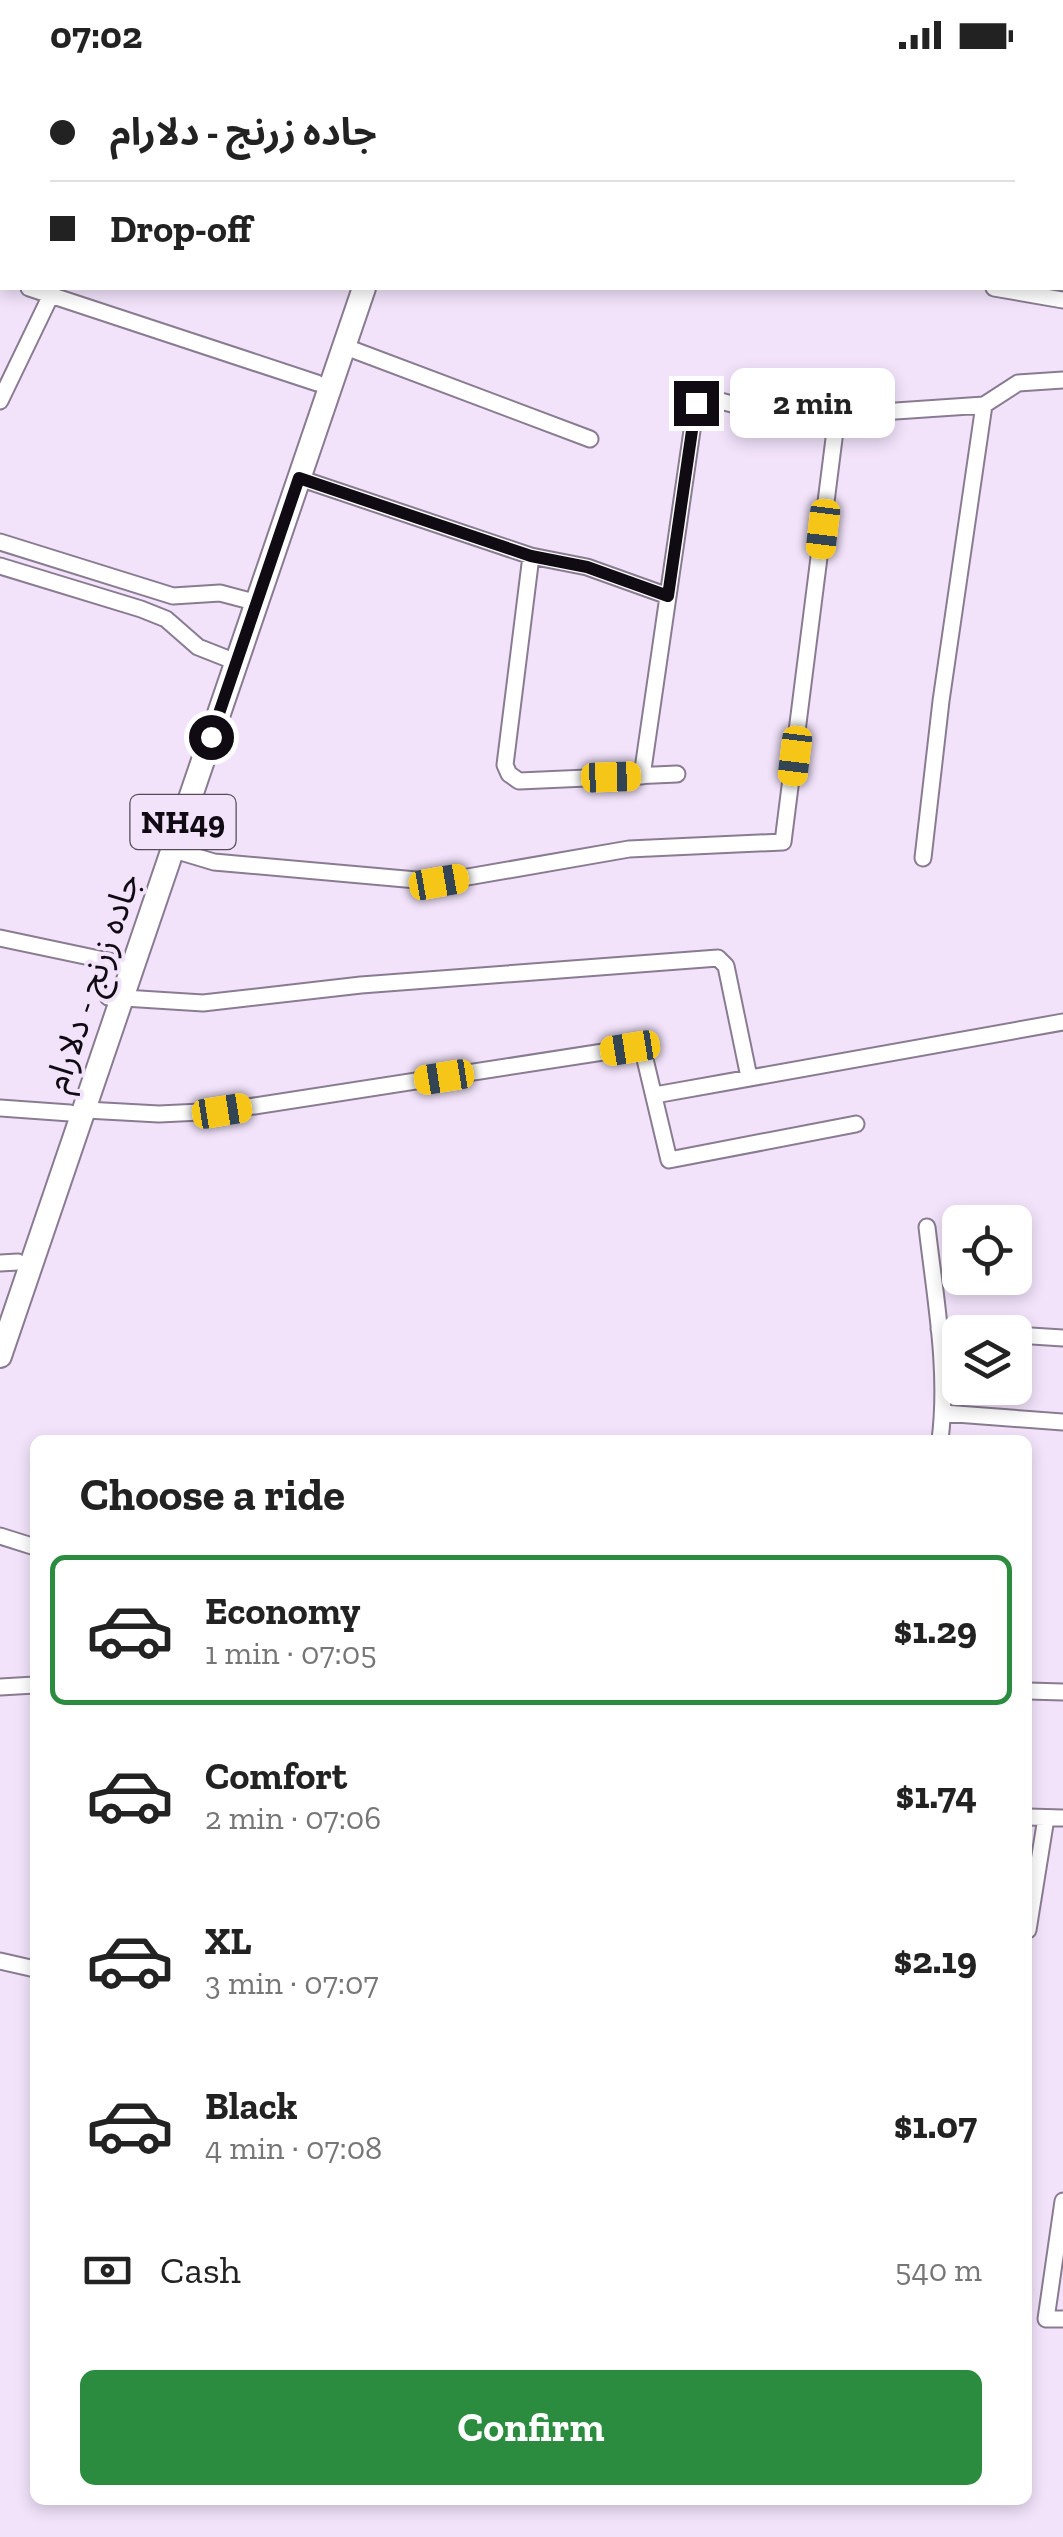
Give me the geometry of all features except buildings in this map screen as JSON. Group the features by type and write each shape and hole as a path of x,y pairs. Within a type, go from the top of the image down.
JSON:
{"highway":[{"name":"جاده زرنج - دلارام","path":"251,600 349,290"},
{"name":"جاده زرنج - دلارام","path":"115,998 118,963 299,478 363,290"},
{"name":"جاده زرنج - دلارام","path":"0,1356 115,998 174,850 230,659"},
{"name":"جاده زرنج - دلارام","path":"0,1314 9,1262 78,1112"}],"street":[{"path":"35,290 317,383"},
{"path":"1012,290 1063,300"},
{"path":"0,400 51,295"},
{"path":"343,346 590,438"},
{"path":"642,776 696,403 701,396 759,411 837,415 984,405 1018,383 1063,380"},
{"path":"923,858 941,700 984,405"},
{"path":"174,850 214,862 439,882 629,850 783,842 837,415"},
{"path":"299,478 531,556 587,567 668,596"},
{"path":"0,542 173,596 220,592 251,600"},
{"path":"531,556 505,765 509,774 519,781 677,774"},
{"path":"0,566 166,619 198,646 230,659"},
{"path":"0,938 118,963"},
{"path":"115,998 203,1003 362,985 718,958 726,966 749,1077"},
{"path":"656,1096 1063,1022"},
{"path":"0,1108 159,1114 222,1111 630,1048 644,1055 669,1160 856,1124"},
{"path":"927,1227 939,1329 941,1435"},
{"path":"1032,1336 1063,1338"},
{"path":"943,1414 1063,1422"},
{"path":"0,1536 30,1545"},
{"path":"0,1687 30,1686"},
{"path":"1032,1691 1063,1692"},
{"path":"1032,1817 1063,1818"},
{"path":"1032,1905 1046,1818"},
{"path":"0,1961 30,1968"},
{"path":"1063,2201 1046,2319 1063,2319"}],"route":[{"path":"211,737 299,478 531,556 587,567 668,596 696,403"}]}
